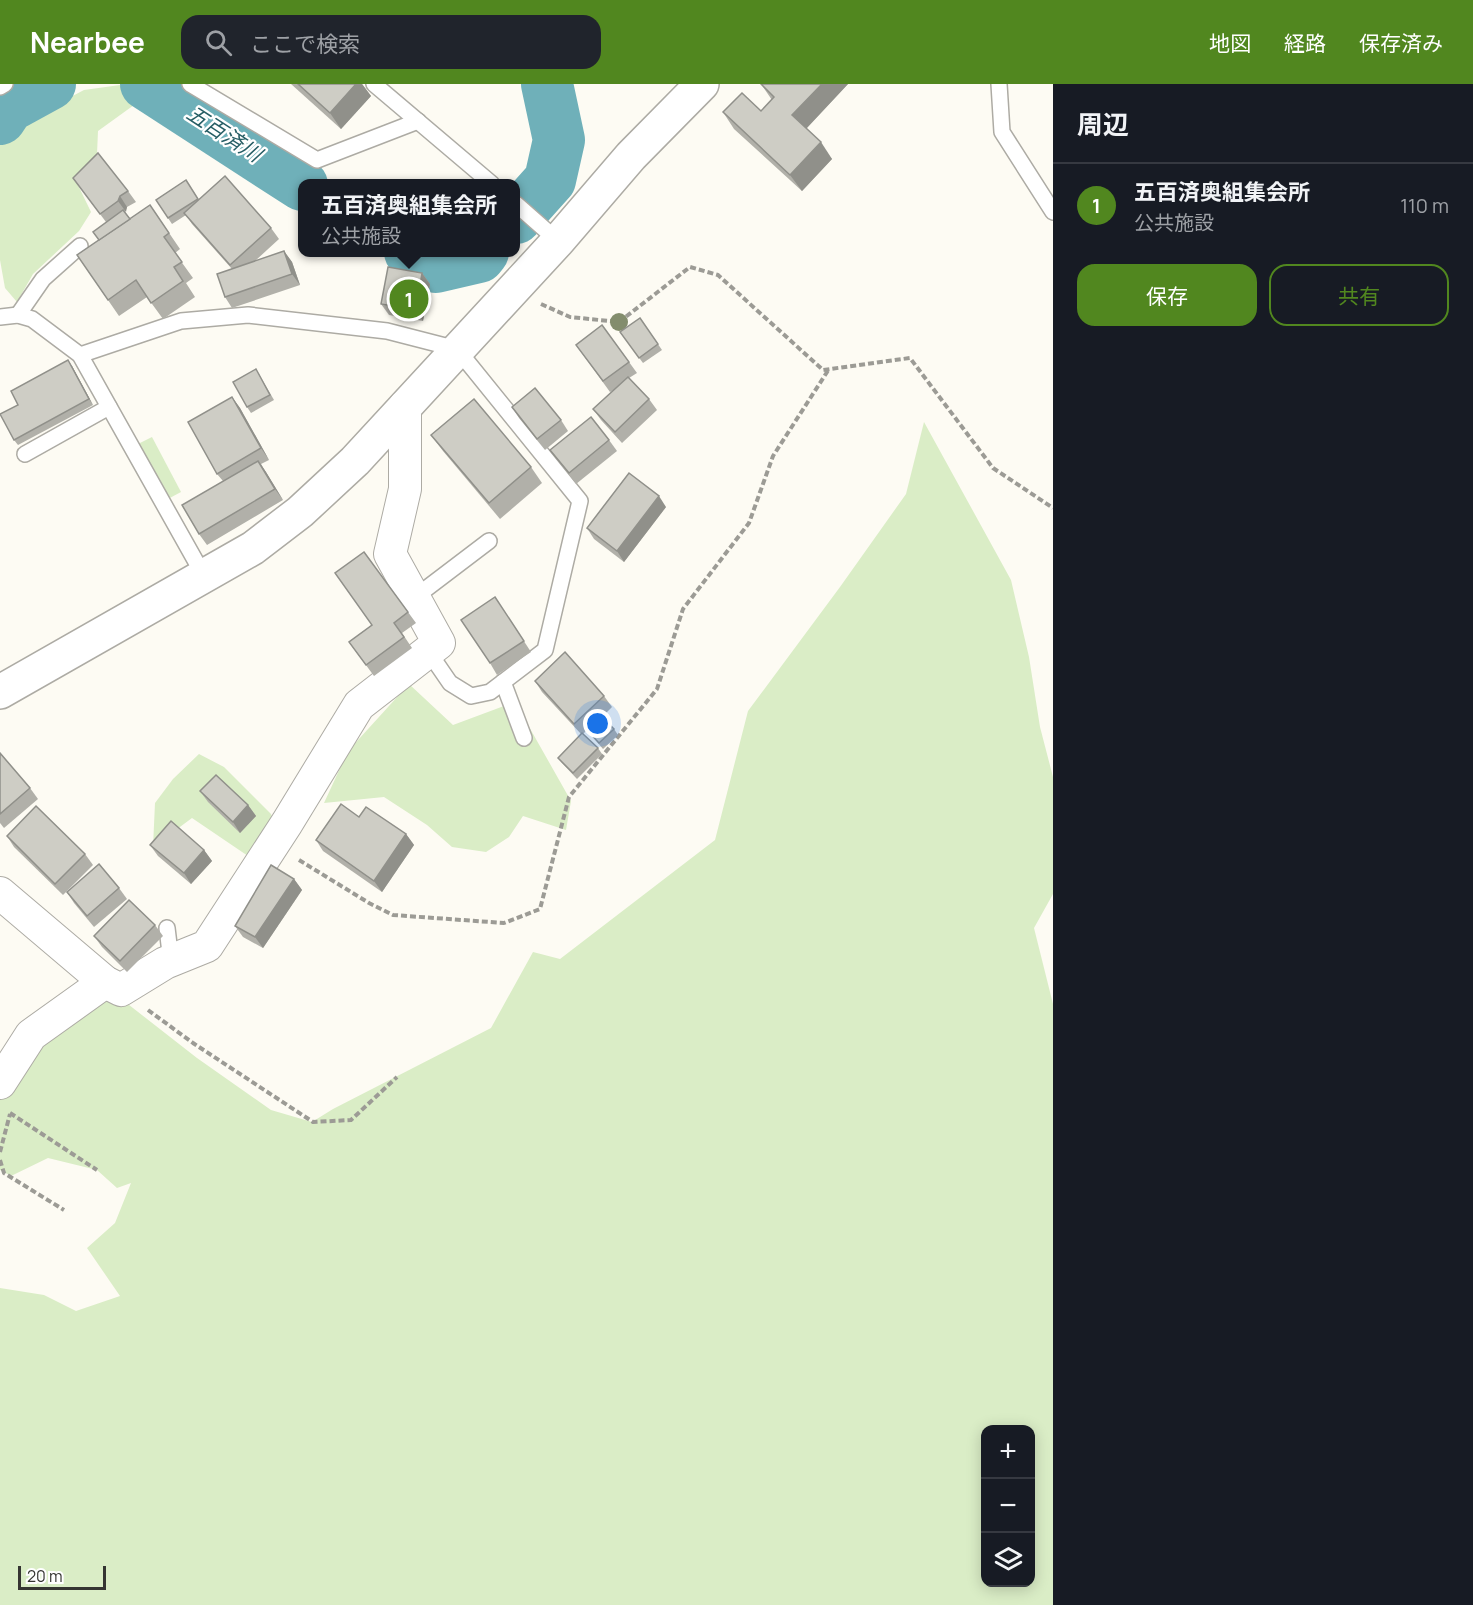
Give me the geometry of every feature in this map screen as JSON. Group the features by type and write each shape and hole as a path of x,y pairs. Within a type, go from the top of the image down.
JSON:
{"street":[{"path":"0,692 253,548 300,512 355,461 558,241 631,156 702,84"},
{"path":"2,1096 31,1035 113,986 207,946 359,705 439,643 390,554 405,489 405,406"},
{"path":"0,893 113,986"}],"lane":[{"path":"0,87 5,84"},
{"path":"190,84 317,160 418,121"},
{"path":"374,84 487,179"},
{"path":"999,84 1002,132 1053,212"},
{"path":"520,208 558,241"},
{"path":"18,315 43,279 80,246"},
{"path":"0,317 18,315 32,319 80,356 204,576"},
{"path":"80,356 181,321 248,315 387,332 457,349 580,501 544,650 490,692 471,696 450,683 428,651"},
{"path":"25,453 109,407"},
{"path":"414,598 489,541"},
{"path":"503,682 524,738"},
{"path":"167,928 171,961"}],"path":[{"path":"512,291 570,317 619,322 690,267 718,275 823,370 910,358 993,468 1053,508"},
{"path":"273,844 369,903 393,915 504,923 540,909 569,797 657,689 683,609 749,523 773,456 829,369"},
{"path":"113,986 193,1043 313,1122 351,1120 397,1077"},
{"path":"2,1096 10,1113 97,1170"},
{"path":"0,1152 10,1113"},
{"path":"0,1160 4,1173 64,1210"}],"green space":[{"path":"120,85 134,105 98,131 97,154 76,181 91,212 79,231 33,274 17,302 5,288 0,260 0,143 10,124 40,107 63,101 84,90"},
{"path":"924,422 1011,580 1029,657 1040,727 1053,777 1053,894 1034,928 1053,1004 1053,1605 0,1605 0,1288 44,1295 76,1311 120,1296 87,1248 115,1223 131,1183 117,1188 97,1170 48,1158 11,1176 0,1170 0,1079 31,1035 108,996 124,1001 197,1058 271,1110 312,1122 491,1028 533,952 560,959 715,840 748,711 906,494"},
{"path":"152,437 181,492 166,500 136,445"},
{"path":"409,684 453,725 515,702 571,801 566,830 523,816 509,837 486,852 452,847 427,825 384,797 324,803 348,751"},
{"path":"199,754 224,767 271,814 275,824 248,856 192,818 153,847 155,803 173,779"}],"building":[{"path":"298,84 356,84 330,113"},
{"path":"761,84 822,84 792,115 821,142 790,175 723,112 742,93 761,111 774,97"},
{"path":"98,153 128,191 100,214 73,178"},
{"path":"225,176 271,228 230,265 184,213"},
{"path":"186,180 198,199 168,218 156,200"},
{"path":"150,205 169,233 164,237 182,262 174,267 183,281 151,303 136,280 108,300 77,255"},
{"path":"123,210 130,219 99,240 93,232"},
{"path":"284,251 292,274 225,297 217,274"},
{"path":"388,267 422,273 416,310 381,304"},
{"path":"640,318 658,344 639,358 620,332"},
{"path":"602,325 629,362 603,381 576,345"},
{"path":"68,360 89,399 14,440 0,414 18,405 11,391"},
{"path":"256,369 270,395 247,407 233,382"},
{"path":"628,377 649,399 615,432 593,409"},
{"path":"535,388 561,420 537,439 512,407"},
{"path":"232,397 261,448 217,474 188,422"},
{"path":"474,399 531,467 489,503 431,435"},
{"path":"591,417 609,440 569,473 550,450"},
{"path":"258,461 275,489 199,534 182,505"},
{"path":"629,473 659,496 617,551 587,528"},
{"path":"364,552 408,612 394,623 404,637 366,665 349,642 372,625 335,573"},
{"path":"495,597 524,641 490,663 461,620"},
{"path":"565,652 604,696 574,724 535,681"},
{"path":"599,714 614,729 599,743 585,728"},
{"path":"582,733 598,748 573,773 558,758"},
{"path":"0,753 30,788 0,814"},
{"path":"216,775 248,805 233,822 200,791"},
{"path":"341,804 359,817 366,807 406,834 374,881 316,840"},
{"path":"36,806 85,854 55,884 7,836"},
{"path":"171,821 204,850 184,873 150,845"},
{"path":"99,864 119,888 87,916 67,892"},
{"path":"271,865 294,879 255,937 235,926"},
{"path":"129,900 155,925 120,961 94,936"}],"waterway":[{"name":"五百済川","path":"0,119 8,107 50,84"},
{"name":"五百済川","path":"146,84 298,182"},
{"name":"五百済川","path":"520,214 550,180 559,140 547,84"},
{"name":"五百済川","path":"419,257 436,267 479,257"}],"place":[{"name":"五百済奥組集会所","path":"409,299"}]}
